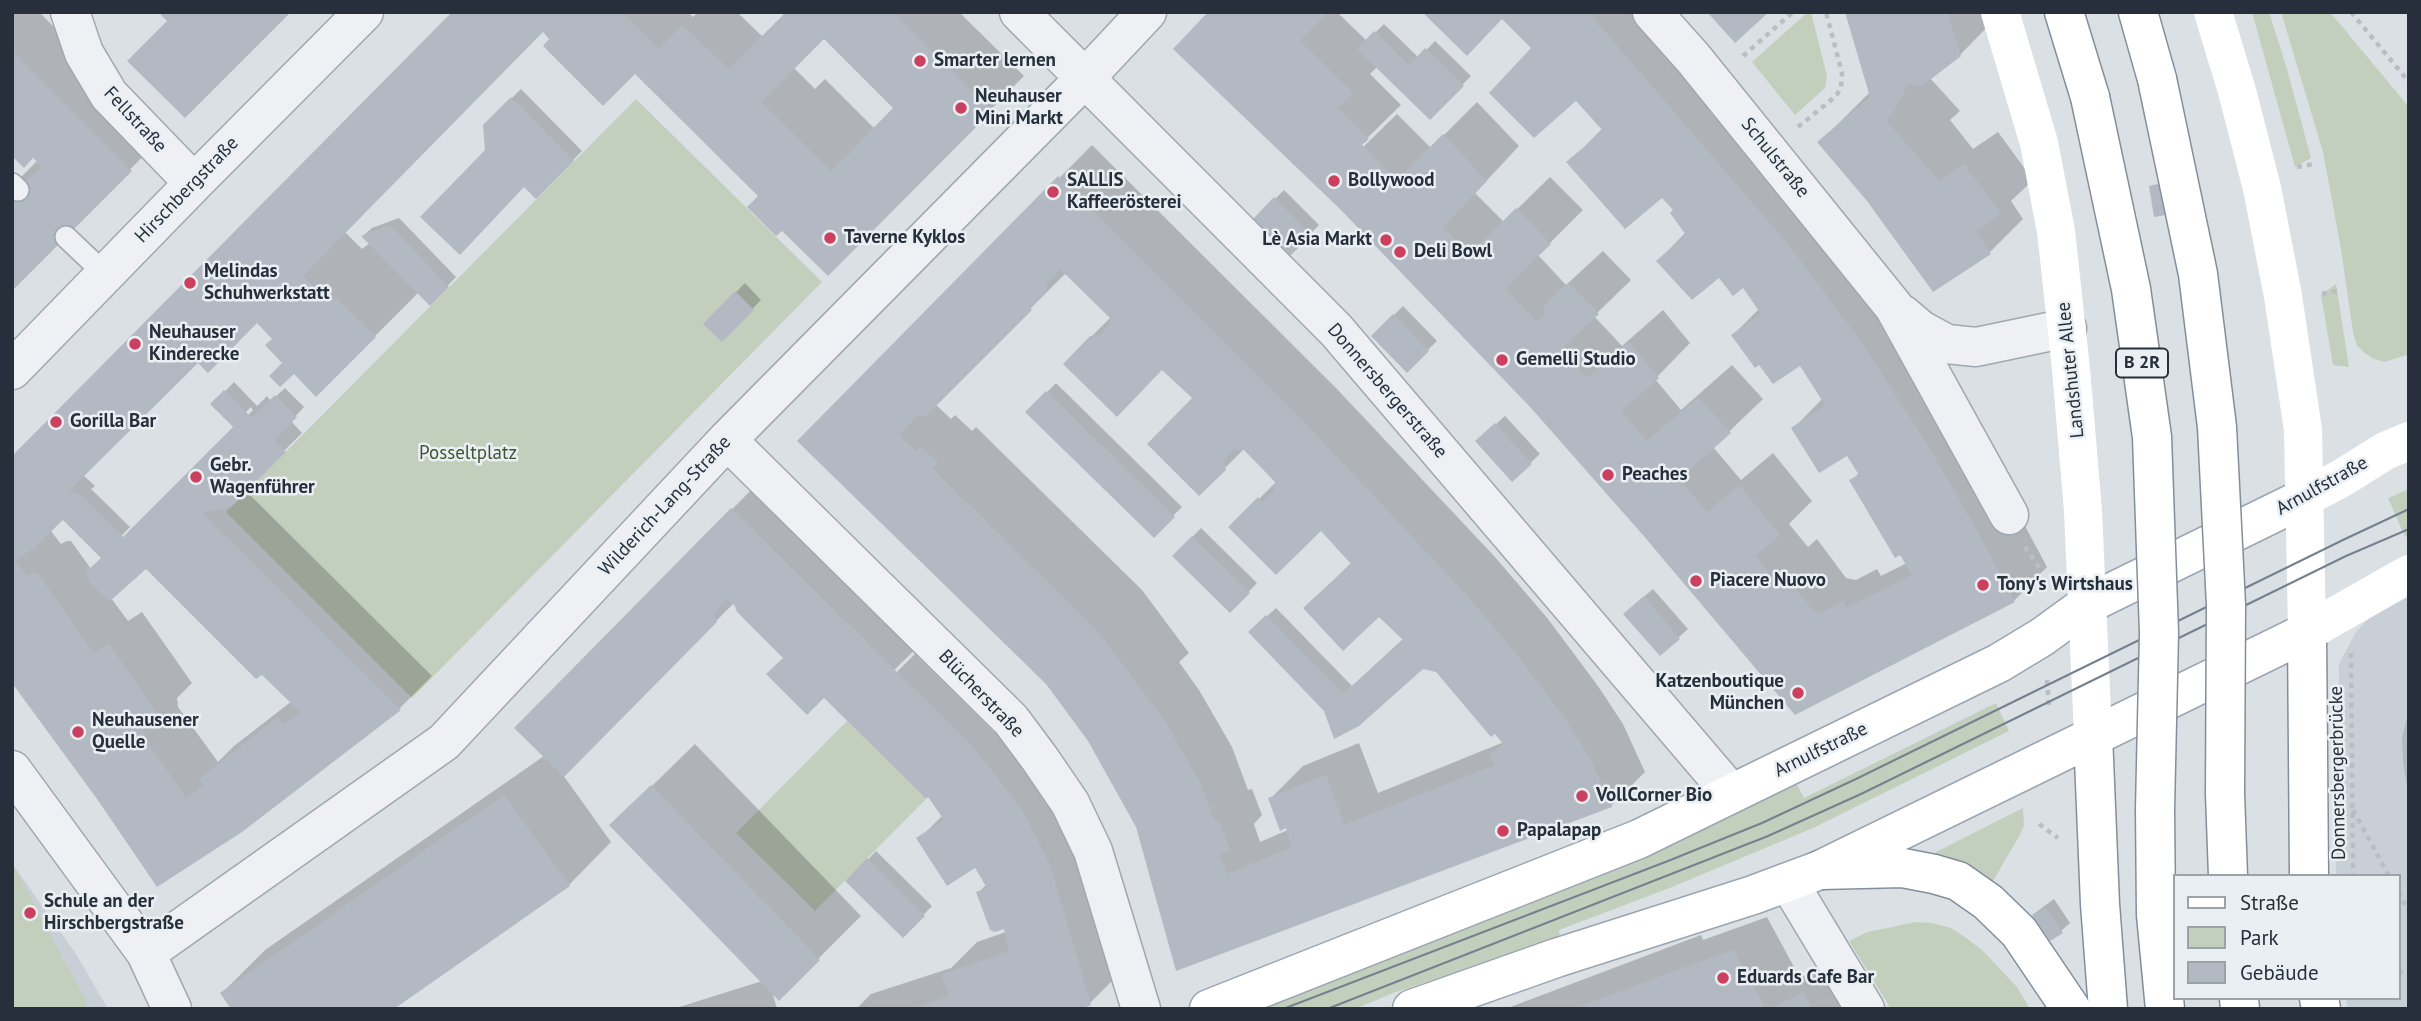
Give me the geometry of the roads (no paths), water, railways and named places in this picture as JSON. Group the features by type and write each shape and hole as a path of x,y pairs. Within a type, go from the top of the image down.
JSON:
{"main road":[{"name":"Landshuter Allee","path":"2000,12 2039,142 2056,231 2067,327 2085,541 2100,904 2108,1009"},
{"name":"B 2R","path":"2064,12 2090,97 2132,289 2152,437 2159,633 2155,809 2156,915 2165,1009"},
{"path":"2138,12 2157,79 2198,274 2217,426 2226,605 2225,794 2228,874"},
{"path":"2213,12 2237,91 2270,220 2303,430 2309,874"},
{"name":"Arnulfstraße","path":"1209,1009 1619,848 1999,663 2042,637 2086,605 2304,498 2385,451 2409,441"},
{"path":"1412,1009 1556,958 1805,876 2329,621 2409,574"},
{"path":"1805,876 1903,868 1958,881 1988,902 2019,932 2071,1009"}],"street":[{"name":"Fellstraße","path":"70,12 84,53 109,95 194,183"},
{"name":"Hirschbergstraße","path":"12,370 364,12"},
{"name":"Donnersbergerstraße","path":"1019,12 1336,330 1731,793"},
{"name":"Wilderich-Lang-Straße","path":"146,953 444,742 727,440 1086,78 1147,12"},
{"name":"Schulstraße","path":"1652,12 1693,58 1894,307 2009,515"},
{"name":"Schulstraße","path":"1894,307 1921,330 1947,344 1976,347 2067,327"},
{"name":"Blücherstraße","path":"727,440 1011,720 1040,759 1070,803 1093,851 1141,1009"},
{"path":"12,770 146,953 172,1009"},
{"path":"1805,876 1865,1009"}],"lane":[{"path":"66,237 105,274"}],"tram line":[{"path":"1283,1009 1762,823 2409,509"},
{"path":"1327,1009 1768,836 1861,794 2346,556 2409,529"}],"place":[{"name":"Smarter lernen","path":"920,61"},
{"name":"Neuhauser Mini Markt","path":"961,108"},
{"name":"Bollywood","path":"1334,181"},
{"name":"SALLIS Kaffeerösterei","path":"1053,192"},
{"name":"Taverne Kyklos","path":"830,238"},
{"name":"Lè Asia Markt","path":"1386,240"},
{"name":"Deli Bowl","path":"1400,252"},
{"name":"Melindas Schuhwerkstatt","path":"190,283"},
{"name":"Neuhauser Kinderecke","path":"135,344"},
{"name":"Gemelli Studio","path":"1502,360"},
{"name":"Gorilla Bar","path":"56,422"},
{"name":"Peaches","path":"1608,475"},
{"name":"Gebr. Wagenführer","path":"196,477"},
{"name":"Piacere Nuovo","path":"1696,581"},
{"name":"Tony's Wirtshaus","path":"1983,585"},
{"name":"Katzenboutique München","path":"1798,693"},
{"name":"Neuhausener Quelle","path":"78,732"},
{"name":"VollCorner Bio","path":"1582,796"},
{"name":"Papalapap","path":"1503,831"},
{"name":"Schule an der Hirschbergstraße","path":"30,913"},
{"name":"Eduards Cafe Bar","path":"1723,978"}],"park label":[{"name":"Posseltplatz","path":"468,454"}]}
